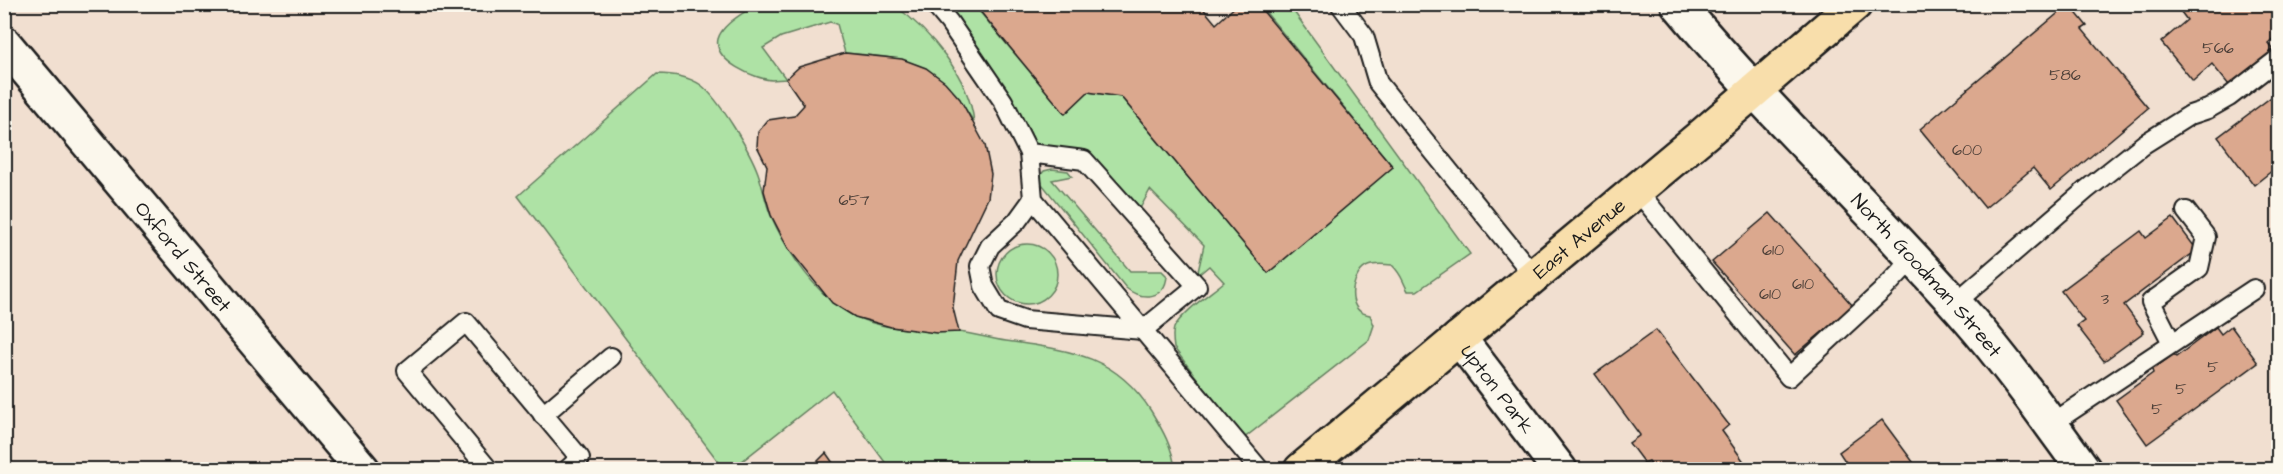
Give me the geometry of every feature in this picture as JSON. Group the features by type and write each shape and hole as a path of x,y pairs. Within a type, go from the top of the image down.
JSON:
{"main road":[{"name":"East Avenue","path":"1301,470 1855,4"}],"street":[{"name":"North Goodman Street","path":"1678,4 1954,303 1994,349 2084,470"},
{"name":"Oxford Street","path":"4,43 363,470"},
{"name":"Upton Park","path":"1459,338 1560,470"}],"lane":[{"path":"934,4 1003,101 1029,153 1033,199 1260,470"},
{"path":"1340,4 1364,36 1378,83 1534,276"},
{"path":"1954,303 2086,190 2144,144 2190,116 2229,97 2278,59"},
{"path":"1029,153 1084,159 1197,286 1143,330 1025,320 999,310 984,286 980,267 990,246 1017,221 1033,199"},
{"path":"1636,190 1789,377 1882,291 1912,258"},
{"path":"2172,343 2151,302 2199,268 2206,237 2186,211"},
{"path":"2050,424 2254,289"},
{"path":"489,470 407,371 466,322 580,458 567,470"},
{"path":"543,414 611,357"}],"green space":[{"path":"1259,4 1289,5 1470,254 1417,291 1408,291 1392,265 1374,264 1363,269 1355,281 1353,295 1356,307 1362,313 1370,315 1374,325 1369,340 1243,439 1174,348 1173,333 1178,322 1189,310 1224,282 1209,266 1197,276 1204,245 1150,190 1136,216 1087,154 1030,148 941,5 974,5 1065,114 1088,92 1121,97 1268,273 1393,167"},
{"path":"755,5 894,5 921,28 946,56 964,88 971,105 974,122 947,86 920,66 888,58 845,53 837,24 830,22 781,37 763,48 786,79 765,79 746,72 722,55 718,47 718,39 724,28"},
{"path":"657,74 696,82 716,102 754,163 771,216 795,259 817,286 841,308 854,316 879,325 963,333 1050,348 1070,352 1106,366 1122,377 1137,392 1151,411 1169,446 1175,469 890,469 832,390 732,469 724,469 518,196"},
{"path":"1052,169 1068,171 1072,176 1052,180 1130,271 1162,271 1167,276 1162,289 1152,296 1145,296 1126,288 1042,184 1040,176 1044,171"},
{"path":"1027,244 1044,249 1052,257 1057,274 1052,291 1044,299 1027,304 1010,299 1002,291 997,274 1002,257 1010,249"}],"building":[{"path":"974,4 1203,4 1201,6 1216,24 1238,4 1257,4 1393,167 1268,273 1121,97 1088,92 1065,114"},
{"path":"2069,4 2087,26 2082,29 2148,108 2051,190 2033,168 1985,208 1920,129"},
{"path":"2175,4 2278,4 2278,42 2275,37 2268,43 2274,50 2229,85 2212,64 2193,81 2161,42 2187,20"},
{"path":"845,53 902,59 926,68 945,82 960,99 985,145 991,174 988,198 958,261 953,308 959,332 936,333 891,327 855,317 832,303 788,248 771,215 764,191 767,166 757,146 758,132 768,120 794,116 804,105 786,79 799,67"},
{"path":"2278,92 2278,166 2254,185 2218,137"},
{"path":"1770,213 1853,306 1795,355 1712,262"},
{"path":"2173,218 2197,250 2124,305 2144,332 2104,361 2077,326 2084,321 2061,291 2141,231 2146,238"},
{"path":"2231,326 2258,363 2147,444 2116,400 2153,373 2152,370 2174,354 2176,357 2216,327 2221,334"},
{"path":"1656,330 1729,425 1722,431 1750,470 1655,470 1649,461 1644,463 1629,443 1640,435 1595,374"},
{"path":"1882,420 1919,470 1851,470 1839,452"},
{"path":"826,453 838,470 809,470"}]}
